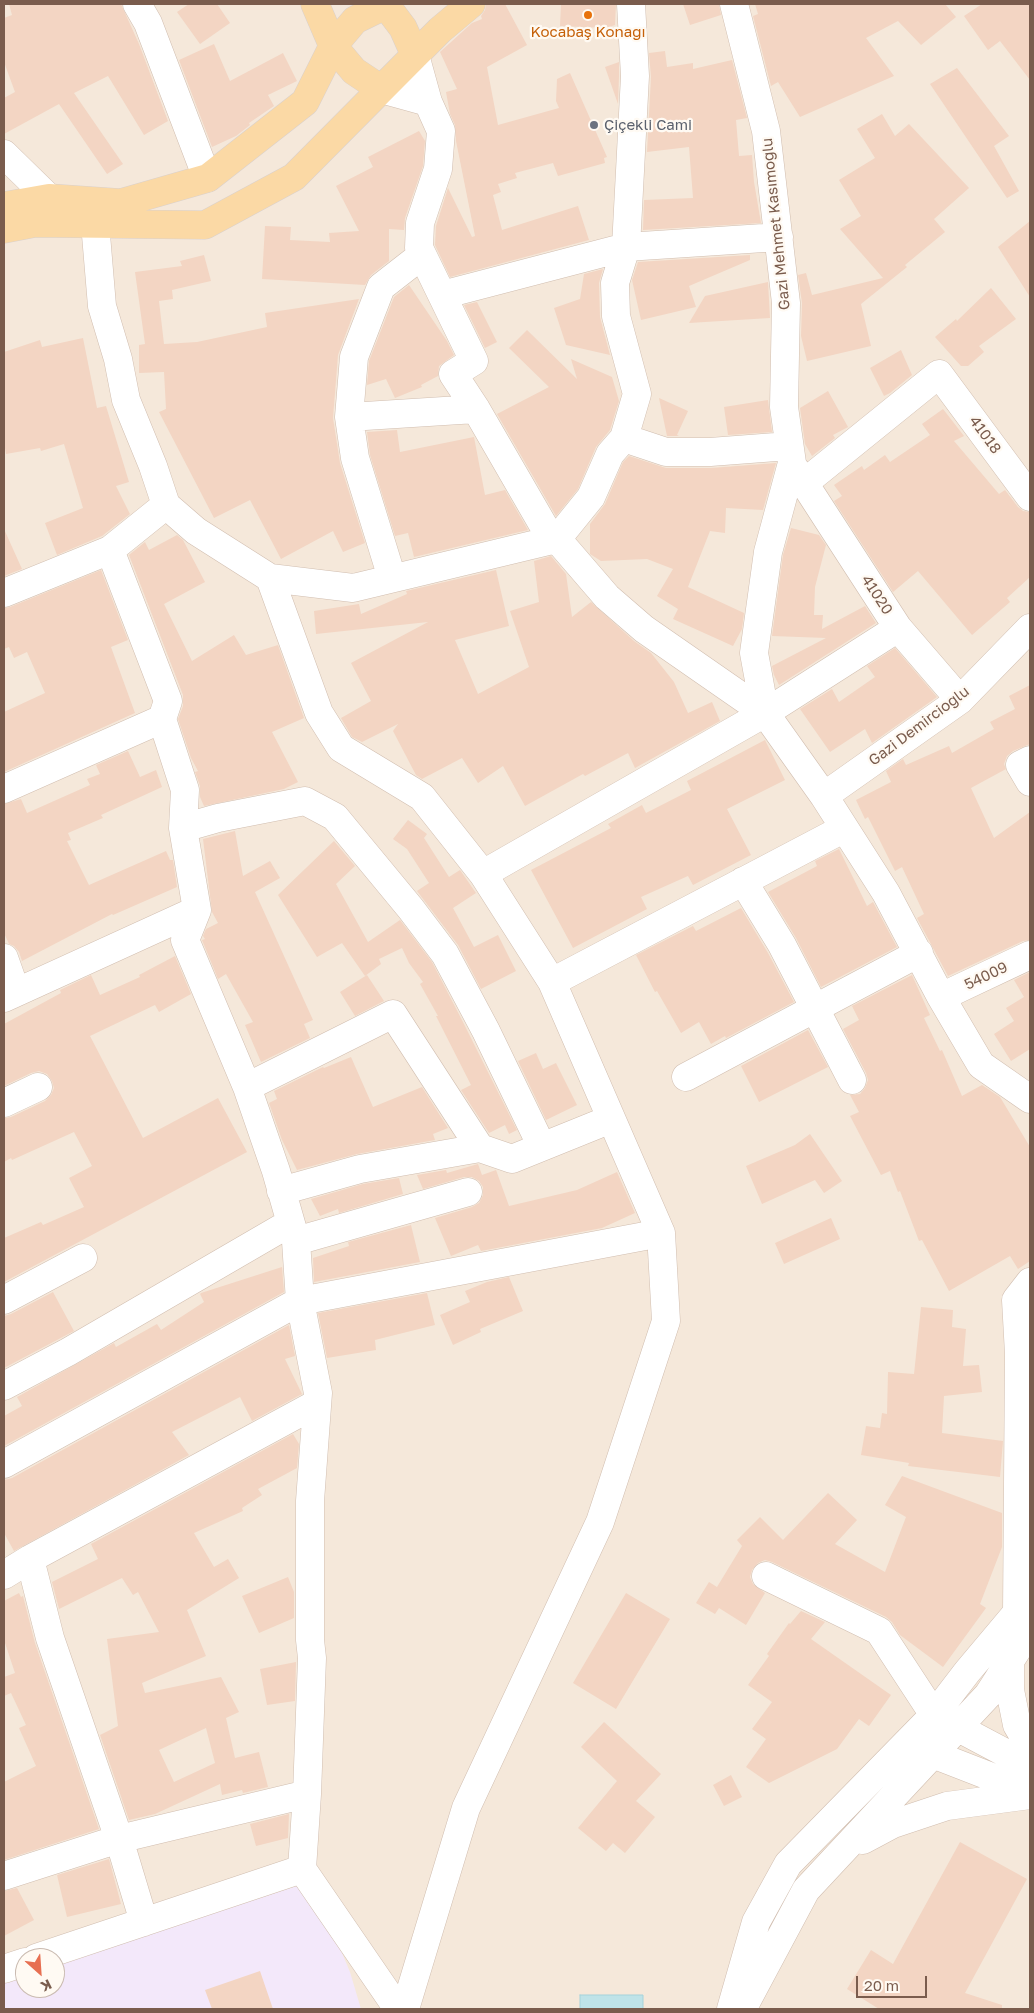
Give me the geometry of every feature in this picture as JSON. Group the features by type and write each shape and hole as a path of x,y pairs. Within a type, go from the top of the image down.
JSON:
{"main road":[{"path":"314,4 332,46 354,72 381,90"},
{"path":"4,206 49,198 121,203 207,178 305,102 332,46 355,20 386,4 404,28 415,55"},
{"path":"4,229 35,223 205,225 294,177 415,55 471,4"}],"street":[{"path":"138,4 148,23 207,178"},
{"path":"95,223 102,306 118,359 126,400 153,466 166,505 196,531 270,578 353,588 557,539 591,497 610,454 624,438 637,394 616,316 615,283 626,247 635,76 632,4"},
{"name":"Gazi Mehmet Kasımoğlu","path":"734,4 766,131 786,303 784,407 795,464 768,552 754,652 765,713"},
{"path":"415,55 428,102 441,131 438,169 420,223 418,248 474,361 453,374 476,409 546,530 557,539 607,598 644,629 765,713 824,796 843,829 886,893 941,997 981,1065 1030,1099"},
{"path":"381,90 428,102"},
{"path":"4,154 49,198"},
{"path":"442,295 626,247 779,237"},
{"path":"392,578 355,458 350,417 354,356 381,287 422,255"},
{"name":"41018","path":"795,464 939,374 1030,497"},
{"path":"350,417 476,409"},
{"path":"624,438 666,452 710,452 795,464"},
{"name":"41020","path":"795,464 898,628 960,700"},
{"path":"4,593 110,550 166,505"},
{"path":"110,550 168,701 162,719 185,790 184,828 197,910 184,940 246,1087 276,1171 293,1232 300,1301 318,1393 310,1501 310,1640 312,1658 302,1869 398,2009"},
{"path":"270,578 320,714 341,748 422,796 483,874 552,982 661,1233 666,1322 600,1522 466,1808 405,2009"},
{"path":"483,874 765,713 898,628"},
{"name":"Gazi Demircioğlu","path":"824,796 960,700 1030,628"},
{"path":"4,789 162,719"},
{"path":"1030,760 1020,765 1030,782"},
{"path":"184,828 218,818 305,801 335,818 411,909 445,954 486,1031 542,1147"},
{"path":"552,982 843,829"},
{"path":"743,880 782,945 852,1080"},
{"path":"4,958 10,995 197,910"},
{"path":"686,1077 919,953"},
{"name":"54009","path":"941,997 1030,955"},
{"path":"246,1087 393,1014 480,1148"},
{"path":"4,1103 38,1087"},
{"path":"281,1191 360,1168 480,1148 512,1158 611,1119"},
{"path":"4,1386 293,1232 468,1192"},
{"path":"4,1464 300,1301 661,1233"},
{"path":"4,1300 83,1258"},
{"path":"742,2009 806,1890 988,1695 1010,1661 1026,1614 1016,1300 1030,1282"},
{"path":"4,1575 30,1559 316,1404"},
{"path":"30,1559 50,1638 119,1839 144,1922"},
{"path":"766,1576 879,1631 934,1715 1030,1766"},
{"path":"731,2009 756,1922 788,1864 934,1715 967,1672 1026,1614"},
{"path":"1010,1661 1010,1690 1017,1725 1030,1748"},
{"path":"907,1742 933,1755 1002,1782 1030,1789"},
{"path":"4,1876 119,1839 307,1794"},
{"path":"844,1850 893,1824 948,1806 1030,1795"},
{"path":"65,1948 302,1869"}],"shaded area":[{"path":"4,4 1030,4 1030,2009 4,2009"},
{"path":"312,1881 350,1972 361,2009 4,2009 4,1983 15,1979 15,1998 65,1998 65,1962"}],"water":[{"path":"580,1995 643,1995 643,2009 580,2009"}],"building":[{"path":"9,4 121,4 139,44 168,121 144,135 108,76 74,93 123,164 107,174 59,104 4,134 4,98 15,92 4,62 4,18 12,15"},
{"path":"189,4 217,4 230,23 200,44 177,12"},
{"path":"486,4 505,4 527,45 487,67 498,125 559,108 556,101 557,79 570,73 607,157 604,158 605,163 558,176 553,163 515,173 517,178 498,184 501,192 493,195 502,230 578,206 589,240 450,277 435,245 436,226 448,188 472,237 475,236 456,141 455,125 450,114 446,92 457,89 440,52 472,23 482,19 481,16"},
{"name":"Kocabaş Konağı","path":"561,4 616,4 615,25 606,28 560,26"},
{"path":"683,4 719,4 721,15 690,25"},
{"path":"755,4 945,4 956,17 921,45 898,21 866,38 894,76 800,117 778,82 771,86 753,16 758,14"},
{"path":"982,4 1030,4 1030,80 1000,41 988,50 964,16"},
{"path":"214,44 230,81 283,53 297,81 268,95 274,106 249,123 250,125 236,136 212,147 179,60"},
{"path":"665,51 667,67 693,63 693,69 732,60 747,118 736,120 739,156 752,155 754,182 761,223 643,230 644,200 693,198 689,147 647,152 651,77 649,53"},
{"path":"619,62 619,76 618,104 605,67"},
{"path":"957,68 1009,136 994,146 1019,191 1007,198 930,84"},
{"path":"882,114 895,136 909,124 969,188 934,219 945,232 905,265 907,267 861,304 871,346 807,361 801,336 802,303 798,275 806,273 812,295 883,278 840,229 861,216 839,180 875,158 857,129"},
{"path":"419,131 425,141 423,166 405,218 404,230 389,229 389,261 371,275 365,285 262,279 265,226 291,227 290,240 330,242 329,233 359,231 336,186 373,167 368,157"},
{"path":"1030,221 1030,297 998,247"},
{"path":"204,255 211,281 172,290 173,299 159,301 164,344 197,342 267,327 265,313 359,299 338,355 333,418 340,463 365,543 343,552 333,531 281,559 250,500 214,518 159,412 166,409 164,372 139,373 139,345 145,344 135,272 182,266 180,261"},
{"path":"750,255 750,260 689,286 696,307 641,320 632,280 638,262"},
{"path":"603,269 599,283 600,317 610,355 566,345 554,308 580,299 584,274"},
{"path":"768,282 770,318 689,323 705,296"},
{"path":"409,285 447,341 454,355 439,366 438,376 421,385 422,387 395,398 386,379 367,385 369,361 394,297"},
{"path":"991,288 1016,319 979,346 984,352 968,366 961,366 935,337 956,319 957,321"},
{"path":"477,302 497,342 485,348 464,305"},
{"path":"527,330 577,379 571,359 612,377 619,401 610,430 596,447 578,489 556,516 497,414 549,387 509,348"},
{"path":"83,338 97,408 106,406 129,482 116,486 130,514 102,536 57,555 45,523 83,508 64,444 41,451 40,448 6,454 4,442 4,352 40,340 42,347"},
{"path":"901,350 912,375 884,396 870,368"},
{"path":"828,391 848,427 833,435 835,438 812,456 805,444 800,408"},
{"path":"659,398 688,411 677,435 679,436 667,436"},
{"path":"768,400 772,432 728,435 724,407"},
{"path":"943,409 964,436 954,441 999,494 1005,490 1018,507 1023,511 1030,512 1030,577 1007,598 1010,602 972,635 918,571 893,592 834,501 842,496 834,485 862,466 864,470 885,455 890,462 930,435 922,424"},
{"path":"397,430 400,452 474,437 485,495 505,490 528,530 414,557 408,533 395,536 370,455 367,432"},
{"path":"629,456 666,468 711,468 776,463 763,510 726,508 725,533 710,531 688,587 744,613 742,629 733,646 673,619 678,609 657,596 673,569 647,559 601,561 590,554 590,524 605,504 623,462"},
{"path":"791,528 819,535 826,545 815,587 814,615 823,615 822,629 865,606 876,623 779,685 772,666 826,638 772,636 783,555"},
{"path":"4,529 22,569 4,576"},
{"path":"177,535 183,540 205,582 164,604 192,661 234,635 246,655 278,645 304,718 272,732 298,782 284,789 204,806 200,797 200,786 195,772 198,771 191,758 178,719 183,706 183,695 129,555 145,542 149,550"},
{"path":"551,556 566,574 572,617 591,602 634,641 651,653 674,682 688,713 712,702 720,721 635,768 628,753 585,776 583,774 525,806 503,766 478,783 462,758 422,779 416,775 393,731 398,724 362,742 352,737 341,718 371,701 351,663 428,622 316,634 314,611 359,604 361,614 407,594 406,591 496,570 509,626 455,640 478,694 529,667 510,611 539,602 534,561"},
{"path":"101,570 128,640 111,647 135,713 4,772 4,712 45,693 27,652 14,658 9,647 4,649 4,608"},
{"path":"895,648 937,697 872,743 865,729 830,752 800,709 832,689 839,702 875,677 867,666"},
{"path":"1030,685 1030,744 1013,751 1007,756 1004,764 1006,769 971,788 994,838 1030,812 1030,940 1023,941 948,976 917,918 924,914 902,867 895,871 868,817 865,819 856,800 891,782 886,771 903,759 906,765 949,746 952,753 994,729 990,722 1015,709 1009,696"},
{"path":"765,740 785,780 727,809 751,855 693,885 688,876 641,897 647,909 573,948 531,870 611,828 608,824 642,805 646,813 691,790 687,781"},
{"path":"128,751 140,777 156,770 162,787 101,815 103,818 68,833 71,840 67,841 89,885 166,851 170,860 173,860 177,887 112,914 22,961 19,952 14,946 9,944 4,933 4,804 21,799 27,813 90,785 87,779 100,774 96,765"},
{"path":"408,820 427,834 424,838 449,877 460,870 476,893 453,908 474,947 498,935 516,971 481,989 458,945 417,891 429,883 407,849 393,839"},
{"path":"235,831 243,876 270,861 280,878 255,892 313,1020 304,1024 310,1038 261,1062 245,1025 253,1022 226,974 218,979 202,940 205,939 203,936 206,929 218,923 212,912 203,839"},
{"path":"334,841 355,866 336,884 368,942 400,920 432,962 517,1130 509,1134 505,1125 489,1133 461,1090 471,1085 436,1016 438,1016 420,984 423,982 409,963 402,948 379,959 381,964 365,976 342,943 317,957 278,895"},
{"path":"839,849 867,906 873,902 897,947 821,987 796,938 768,892 817,866 815,861"},
{"path":"741,908 794,1002 711,1044 699,1022 681,1033 657,991 655,992 636,955 693,926 696,931"},
{"path":"175,956 191,994 159,1012 155,1005 90,1036 143,1138 218,1098 247,1152 4,1282 4,1238 41,1222 43,1225 84,1207 69,1178 92,1166 74,1132 4,1162 4,1118 11,1117 45,1101 51,1095 54,1088 47,1074 39,1071 4,1086 4,1024 61,993 60,990 91,975 100,995 140,977 139,975"},
{"path":"1030,972 1030,1049 1011,1061 994,1034 1014,1021 1006,1008 1024,997 1014,980"},
{"path":"367,975 384,1001 355,1016 340,992"},
{"path":"912,975 930,1015 924,1018 940,1051 942,1050 962,1096 982,1085 1000,1097 1030,1147 1030,1261 1018,1269 1010,1256 949,1291 922,1240 919,1241 900,1191 898,1192 890,1171 881,1175 850,1116 859,1112 850,1095 860,1094 868,1080 843,1029 859,1020 852,1006"},
{"path":"808,1030 828,1067 759,1102 741,1066"},
{"path":"536,1053 543,1069 556,1063 577,1105 546,1120 518,1061"},
{"path":"351,1057 373,1107 422,1087 448,1128 433,1134 435,1140 357,1154 297,1170 282,1140 269,1103 277,1099 274,1091 323,1067"},
{"path":"810,1134 842,1181 824,1193 815,1180 762,1204 746,1166 795,1145"},
{"path":"478,1164 482,1175 496,1170 509,1206 577,1190 617,1172 635,1213 602,1228 481,1251 478,1245 451,1256 435,1218 472,1207 479,1203 483,1195 483,1187 479,1181 472,1177 464,1177 423,1189 417,1175 446,1170 447,1173"},
{"path":"399,1178 403,1194 339,1213 338,1209 320,1216 311,1199 363,1184"},
{"path":"831,1218 840,1239 784,1264 775,1243"},
{"path":"411,1225 420,1262 314,1282 313,1258 349,1246 348,1242"},
{"path":"282,1267 284,1292 4,1446 4,1416 22,1406 17,1397 114,1343 116,1347 157,1324 161,1330 204,1302 201,1293"},
{"path":"509,1277 523,1311 480,1329 481,1332 453,1345 440,1315 470,1302 465,1291 487,1282"},
{"path":"53,1292 74,1331 4,1368 4,1316"},
{"path":"427,1293 435,1325 375,1340 376,1350 327,1358 318,1313"},
{"path":"921,1307 953,1310 952,1327 966,1329 963,1366 979,1365 982,1392 944,1396 942,1433 1003,1441 1000,1477 908,1466 909,1463 861,1455 866,1426 880,1428 882,1413 887,1414 888,1372 914,1374"},
{"path":"289,1325 295,1356 285,1359 302,1394 252,1421 240,1397 172,1432 189,1455 14,1551 4,1533 4,1480 12,1478"},
{"path":"293,1434 299,1444 297,1468 258,1489 262,1495 242,1508 243,1511 194,1533 214,1567 228,1559 239,1578 187,1610 206,1656 142,1683 145,1693 221,1677 239,1712 226,1718 235,1758 259,1752 268,1787 243,1793 242,1790 222,1795 220,1784 155,1814 129,1820 100,1735 118,1726 107,1639 159,1632 138,1592 133,1595 122,1578 59,1609 52,1582 98,1559 91,1544","holes":["206,1728 215,1763 174,1782 159,1750"]},
{"path":"902,1476 1002,1513 1002,1547 980,1604 986,1608 943,1667 900,1635 892,1622 886,1617 765,1560 758,1563 752,1570 750,1577 753,1584 765,1593 746,1625 719,1608 715,1614 696,1603 709,1582 717,1587 742,1546 737,1540 760,1517 783,1540 828,1493 857,1520 835,1544 885,1572 906,1517 885,1505"},
{"path":"288,1577 294,1592 294,1618 259,1633 242,1596"},
{"path":"19,1593 21,1597 23,1596 35,1643 99,1829 4,1860 4,1782 36,1766 19,1728 26,1725 11,1693 4,1696 4,1677 15,1673 4,1640 4,1601"},
{"path":"626,1593 670,1619 616,1709 573,1683"},
{"path":"801,1611 825,1622 811,1639 891,1695 869,1726 859,1719 837,1749 769,1783 746,1767 766,1739 752,1729 772,1702 748,1685 769,1656 767,1654 789,1623"},
{"path":"296,1662 295,1701 267,1705 260,1669"},
{"path":"604,1722 661,1774 636,1801 655,1817 625,1853 613,1843 606,1851 578,1828 617,1781 581,1747"},
{"path":"731,1775 742,1797 724,1806 713,1785"},
{"path":"289,1814 288,1838 256,1846 250,1824"},
{"path":"960,1842 1027,1879 965,1993 1002,2005 1002,2009 879,2009 847,1989 871,1950 893,1964"},
{"path":"109,1859 121,1904 67,1917 57,1875"},
{"path":"17,1888 34,1920 4,1936 4,1891"},
{"path":"260,1971 273,2009 212,2009 205,1990"}],"place":[{"name":"Kocabaş Konağı","path":"588,15"},
{"name":"Çiçekli Cami","path":"594,125"}]}
